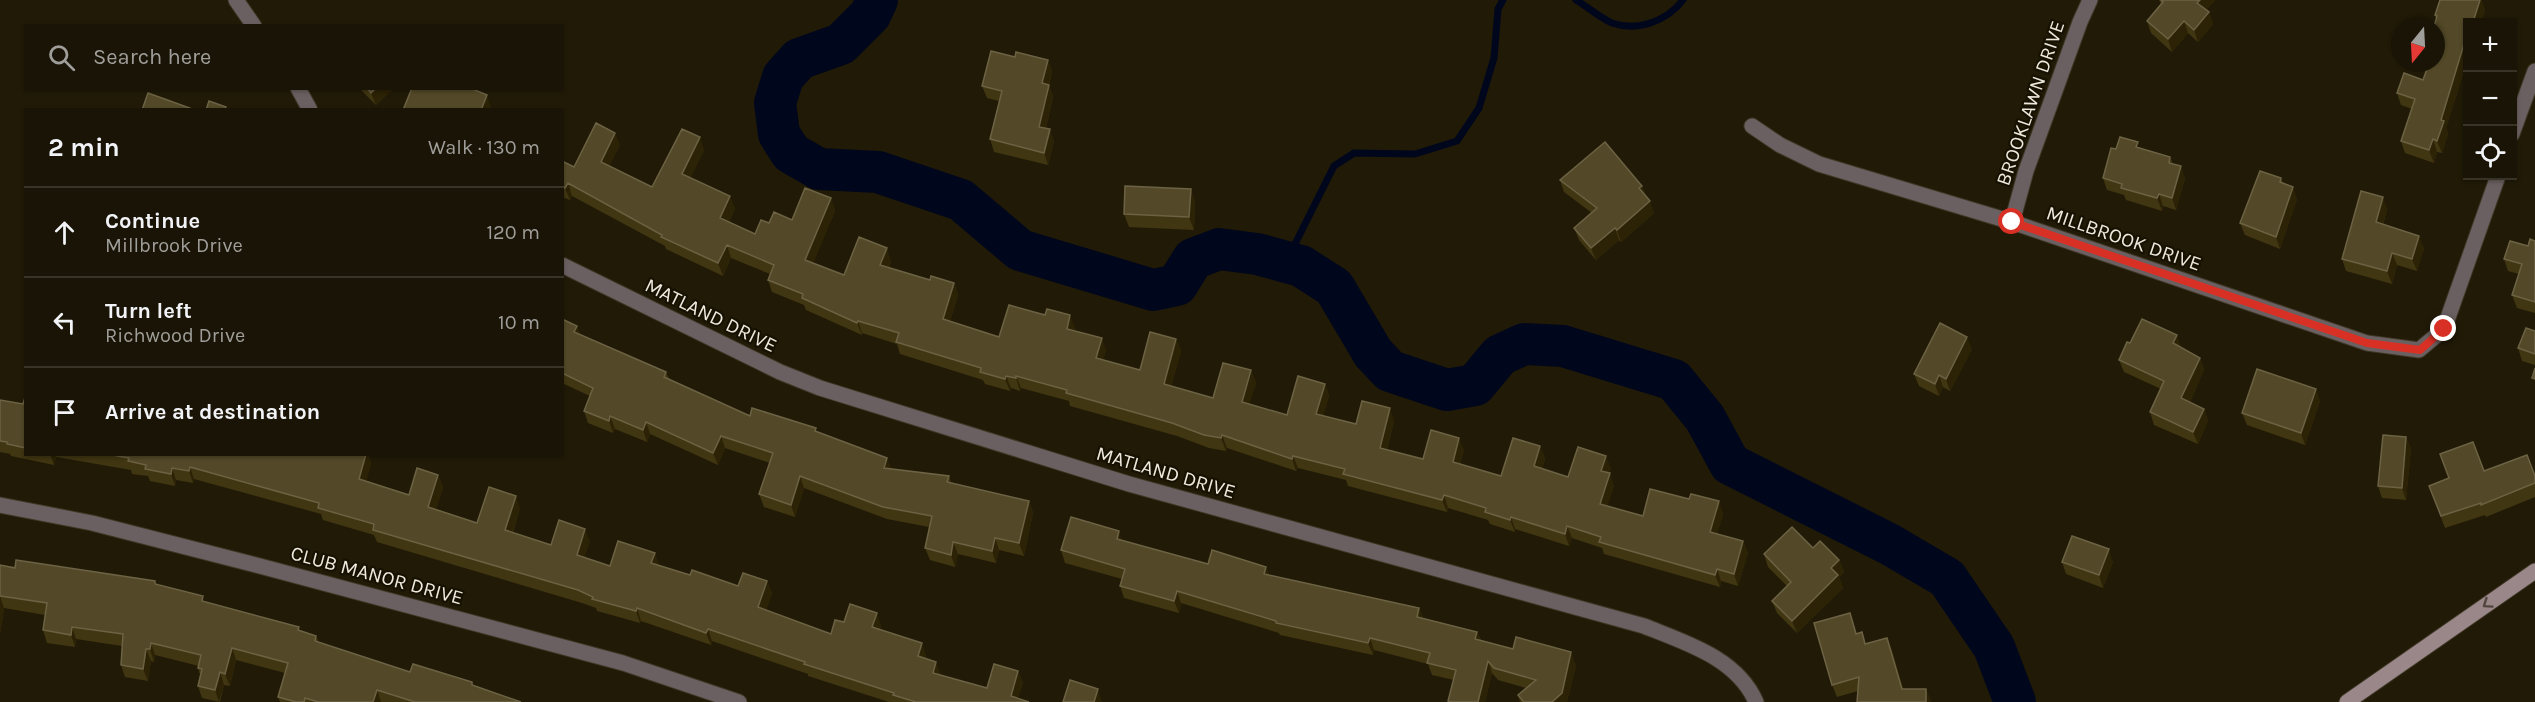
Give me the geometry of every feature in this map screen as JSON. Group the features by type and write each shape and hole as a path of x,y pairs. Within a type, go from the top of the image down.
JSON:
{"main road":[{"path":"2347,702 2535,571"}],"street":[{"path":"236,0 253,24"},
{"name":"BROOKLAWN DRIVE","path":"2012,222 2026,171 2090,0"},
{"path":"2515,126 2535,71"},
{"path":"299,90 309,108"},
{"name":"MILLBROOK DRIVE","path":"1752,126 1780,145 1819,164 2012,222 2367,343 2420,350 2444,329 2497,180"},
{"name":"MATLAND DRIVE","path":"564,266 780,372 820,388 1129,484 1644,626 1715,657 1737,674 1756,702"},
{"name":"CLUB MANOR DRIVE","path":"0,505 92,523 268,568 623,663 740,702"}],"building":[{"path":"2161,0 2200,0 2197,3 2209,12 2194,30 2184,21 2168,39 2147,21 2163,2"},
{"path":"2440,0 2480,0 2474,18 2463,18 2463,47 2441,120 2444,121 2437,141 2433,139 2429,150 2401,141 2415,99 2397,93 2404,73 2423,80 2426,72 2445,72 2445,18 2436,18 2435,15"},
{"path":"991,51 1015,57 1016,52 1048,60 1042,83 1049,85 1039,127 1050,129 1044,153 990,139 1002,91 982,86"},
{"path":"411,90 475,90 487,95 482,108 404,108"},
{"path":"148,93 189,108 143,108"},
{"path":"209,101 226,107 226,108 207,108"},
{"path":"596,123 615,133 601,162 652,187 682,129 700,137 682,174 730,196 720,218 755,234 761,220 769,223 774,212 792,220 805,188 831,198 805,260 844,275 859,237 887,248 880,265 930,280 931,276 954,283 943,319 999,337 1009,305 1045,315 1047,309 1070,315 1067,329 1102,338 1096,358 1140,370 1150,332 1176,339 1164,384 1213,398 1223,363 1251,370 1242,402 1287,415 1298,376 1325,384 1316,414 1356,424 1362,401 1390,408 1380,448 1423,459 1431,430 1459,438 1453,462 1501,476 1513,438 1540,446 1534,466 1568,477 1578,447 1606,456 1601,471 1610,473 1600,504 1643,516 1650,489 1689,499 1691,494 1719,501 1710,532 1743,541 1734,574 1717,569 1715,575 1599,542 1601,537 1567,526 1565,534 1511,517 1510,520 1485,512 1486,508 1444,495 1442,500 1343,474 1345,469 1293,456 1292,459 1222,435 1221,438 1204,435 1172,423 1066,393 1067,390 1016,376 1016,378 1006,376 1005,379 980,372 981,368 896,342 899,333 858,321 857,323 802,298 803,294 768,280 774,265 727,245 718,263 661,237 662,235 568,183 564,188 564,162 574,167"},
{"path":"2120,137 2138,142 2136,147 2170,157 2169,163 2181,166 2172,198 2159,194 2157,198 2121,188 2122,184 2103,178 2111,148 2116,149"},
{"path":"1605,142 1642,186 1639,188 1650,201 1617,230 1615,228 1591,248 1574,228 1597,208 1560,180"},
{"path":"2260,171 2281,178 2280,182 2293,187 2276,237 2240,223"},
{"path":"1125,186 1191,189 1189,217 1124,214"},
{"path":"2361,191 2383,197 2376,222 2419,236 2412,259 2392,253 2387,271 2342,259"},
{"path":"2530,239 2535,241 2535,302 2512,295 2522,264 2504,259 2510,241 2528,246"},
{"path":"2142,319 2177,335 2173,343 2200,358 2181,398 2204,409 2193,432 2150,412 2164,381 2119,360 2127,342 2130,343"},
{"path":"564,320 577,326 574,332 666,372 664,377 750,416 752,408 816,428 815,431 887,458 884,468 949,476 947,482 1029,501 1019,543 995,538 992,551 953,542 951,555 925,548 932,516 883,507 800,476 791,505 759,494 773,453 721,436 713,453 646,422 643,430 610,416 609,421 584,411 593,388 564,374"},
{"path":"1940,323 1967,337 1946,379 1939,375 1935,384 1914,374"},
{"path":"2526,328 2535,331 2535,354 2518,348"},
{"path":"2257,369 2316,389 2301,433 2242,413"},
{"path":"0,400 23,404 24,401 24,448 0,441"},
{"path":"2383,435 2406,437 2402,488 2378,486"},
{"path":"2473,442 2484,471 2527,455 2535,476 2535,483 2481,505 2481,503 2441,516 2429,486 2449,478 2440,454"},
{"path":"118,456 365,456 359,479 409,495 417,468 438,475 428,507 477,523 489,487 516,496 505,530 551,545 559,520 585,529 577,555 610,566 618,541 655,553 651,563 690,575 692,570 738,586 743,573 767,581 758,607 831,634 835,620 844,622 850,604 877,613 872,627 922,643 918,656 936,662 933,673 987,688 994,664 1018,671 1011,696 1029,702 916,702 708,629 706,633 637,608 636,611 592,599 593,597 578,590 373,530 374,524 318,508 319,503 190,467 189,471 172,468 171,474 145,469 146,465 128,461 129,458"},
{"path":"1071,517 1119,531 1117,539 1208,564 1212,550 1266,567 1264,574 1419,608 1417,617 1477,632 1475,639 1513,649 1516,637 1571,652 1562,693 1552,702 1524,702 1518,695 1536,680 1494,668 1488,661 1478,702 1451,702 1448,701 1456,670 1427,663 1430,653 1370,638 1368,643 1276,623 1276,621 1177,591 1174,601 1120,586 1125,569 1061,550"},
{"path":"1792,527 1813,548 1820,541 1839,560 1831,568 1838,575 1792,621 1772,601 1791,582 1764,554"},
{"path":"2072,536 2109,549 2099,575 2062,562"},
{"path":"16,560 155,581 155,584 203,596 202,601 299,627 298,630 316,636 315,641 410,672 413,664 472,682 472,685 521,702 415,702 377,690 373,702 318,702 305,698 304,702 296,702 278,697 288,663 232,648 225,674 220,672 215,690 198,686 202,669 198,668 201,655 151,643 150,649 146,649 143,669 121,665 123,634 72,627 71,635 43,630 47,603 0,596 0,565 15,568"},
{"path":"1850,613 1856,634 1862,632 1865,644 1887,638 1902,689 1926,689 1926,702 1857,702 1859,677 1832,685 1814,623"},
{"path":"1070,680 1098,689 1094,702 1063,702"}],"waterway":[{"path":"877,0 870,15 841,44 799,59 783,77 775,103 779,134 791,153 819,169 878,172 961,200 1020,250 1153,290 1177,285 1193,259 1219,249 1257,254 1301,266 1334,287 1373,353 1390,371 1447,390 1475,385 1500,355 1524,344 1563,346 1674,380 1705,418 1730,464 1889,544 1947,578 1994,647 2015,702"},
{"path":"1286,262 1334,166 1354,153 1415,154 1457,141 1479,108 1494,58 1498,9 1503,0"},
{"path":"1576,0 1612,23 1632,26 1660,19 1669,14 1683,0"}],"route":[{"path":"2012,222 2367,343 2420,350 2444,329"}]}
